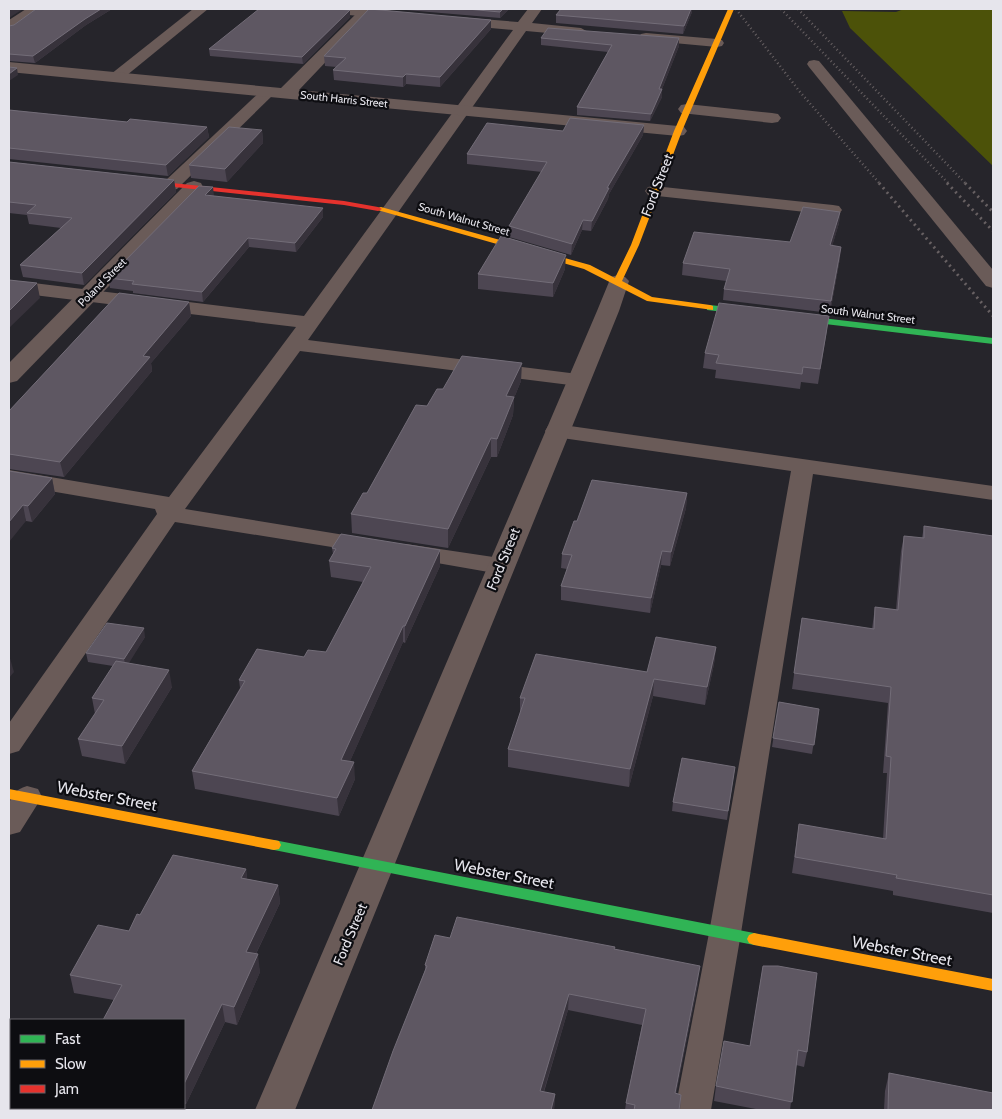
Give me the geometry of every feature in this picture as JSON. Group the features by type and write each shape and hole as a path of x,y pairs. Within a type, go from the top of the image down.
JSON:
{"street":[{"path":"9,27 36,9"},
{"name":"Ford Street","path":"275,1110 379,866 500,566 608,311 618,281 635,245 678,131 731,9"},
{"path":"286,93 367,10"},
{"name":"South Harris Street","path":"9,67 678,131"},
{"path":"688,109 772,118"},
{"name":"South Walnut Street","path":"122,179 344,203 389,211 587,267 618,281 650,299 993,341"},
{"name":"Poland Street","path":"9,376 194,187"},
{"name":"Webster Street","path":"18,795 993,985"}],"lane":[{"path":"116,77 201,9"},
{"path":"327,9 367,10 405,16"},
{"path":"9,744 169,514 295,344 535,9"},
{"path":"444,20 591,32"},
{"path":"630,36 717,43"},
{"path":"814,64 993,282"},
{"path":"171,185 268,92"},
{"path":"654,191 833,210"},
{"path":"9,286 309,323"},
{"path":"295,344 578,380"},
{"path":"556,431 993,492"},
{"path":"693,1110 725,933 803,466"},
{"path":"9,477 164,503 169,514"},
{"path":"169,514 500,566"},
{"path":"9,824 18,795"}],"green space":[{"path":"904,9 993,9 993,166 850,28 842,11 896,12"}],"building":[{"path":"36,9 101,9 33,56 9,54 9,26 14,25"},
{"path":"259,9 350,10 302,57 209,49"},
{"path":"369,9 491,20 440,77 406,74 403,77 333,70 346,58 324,56"},
{"path":"467,9 503,9 500,12"},
{"path":"561,9 691,9 684,26 556,15"},
{"path":"548,28 679,38 659,89 662,89 651,114 577,107 612,45 541,38"},
{"path":"9,67 17,68 9,74"},
{"path":"9,110 127,122 130,119 207,127 166,165 9,148"},
{"path":"570,118 644,125 607,188 609,188 592,221 583,220 572,244 509,226 547,162 467,154 487,123 563,131"},
{"path":"229,127 262,130 225,169 189,165"},
{"path":"9,162 174,180 82,273 20,265 72,218 27,213 36,205 9,202"},
{"path":"199,186 213,187 205,195 323,208 295,243 248,238 202,292 132,284 134,281 108,278"},
{"path":"803,207 840,212 830,245 841,247 831,301 724,289 730,269 683,263 694,232 790,242"},
{"path":"501,236 566,255 553,283 478,274"},
{"path":"9,280 37,283 9,311"},
{"path":"119,293 189,302 143,356 150,357 60,462 9,454 9,411"},
{"path":"719,303 829,316 820,369 803,367 802,374 716,363 719,355 705,353"},
{"path":"462,356 522,363 506,396 514,397 497,439 491,438 448,529 351,514 363,493 367,493 416,405 427,406 437,389 443,389"},
{"path":"9,471 52,478 28,506 23,505 9,522"},
{"path":"592,480 687,493 671,552 662,551 651,598 561,586 572,555 562,554 574,521 577,521"},
{"path":"924,526 993,536 993,895 896,878 897,875 795,857 799,824 886,839 891,757 886,756 891,687 794,673 802,618 874,629 875,607 898,610 904,536 924,538"},
{"path":"341,534 440,550 341,760 354,762 337,798 192,771 245,681 239,680 257,649 304,657 308,650 326,652 371,567 329,561 336,549 332,548"},
{"path":"107,623 144,628 124,659 86,653"},
{"path":"656,637 716,647 707,687 654,679 630,769 508,749 525,698 520,698 536,654 647,672"},
{"path":"116,661 169,670 122,746 78,739 104,700 92,698"},
{"path":"779,702 819,709 814,745 773,738"},
{"path":"682,758 735,767 728,811 673,802"},
{"path":"173,855 246,869 241,878 278,885 246,952 258,954 234,1007 222,1004 185,1082 185,1019 104,1019 122,985 70,975 98,925 129,931 137,914 140,915"},
{"path":"457,917 615,947 614,949 700,966 675,1093 681,1095 679,1110 634,1110 635,1105 626,1103 646,1009 569,994 540,1091 555,1094 551,1110 372,1110 427,966 425,965 435,935 450,938"},
{"path":"763,966 778,966 817,973 807,1052 798,1050 792,1102 716,1086 724,1041 750,1046"},
{"path":"889,1073 993,1093 993,1110 888,1110"}],"railway":[{"path":"736,9 800,92 880,184"},
{"path":"781,9 949,184"},
{"path":"798,9 966,184"},
{"path":"879,183 993,316"},
{"path":"947,183 993,231"},
{"path":"965,183 993,212"}],"traffic: fast":[{"path":"710,308 993,341"},
{"path":"274,845 754,939"}],"traffic: slow":[{"path":"618,281 635,245 678,131 731,9"},
{"path":"378,209 587,267 650,299 710,308"},
{"path":"9,794 274,845"},
{"path":"754,939 993,985"}],"traffic: jam":[{"path":"137,181 344,203 378,209"}]}
